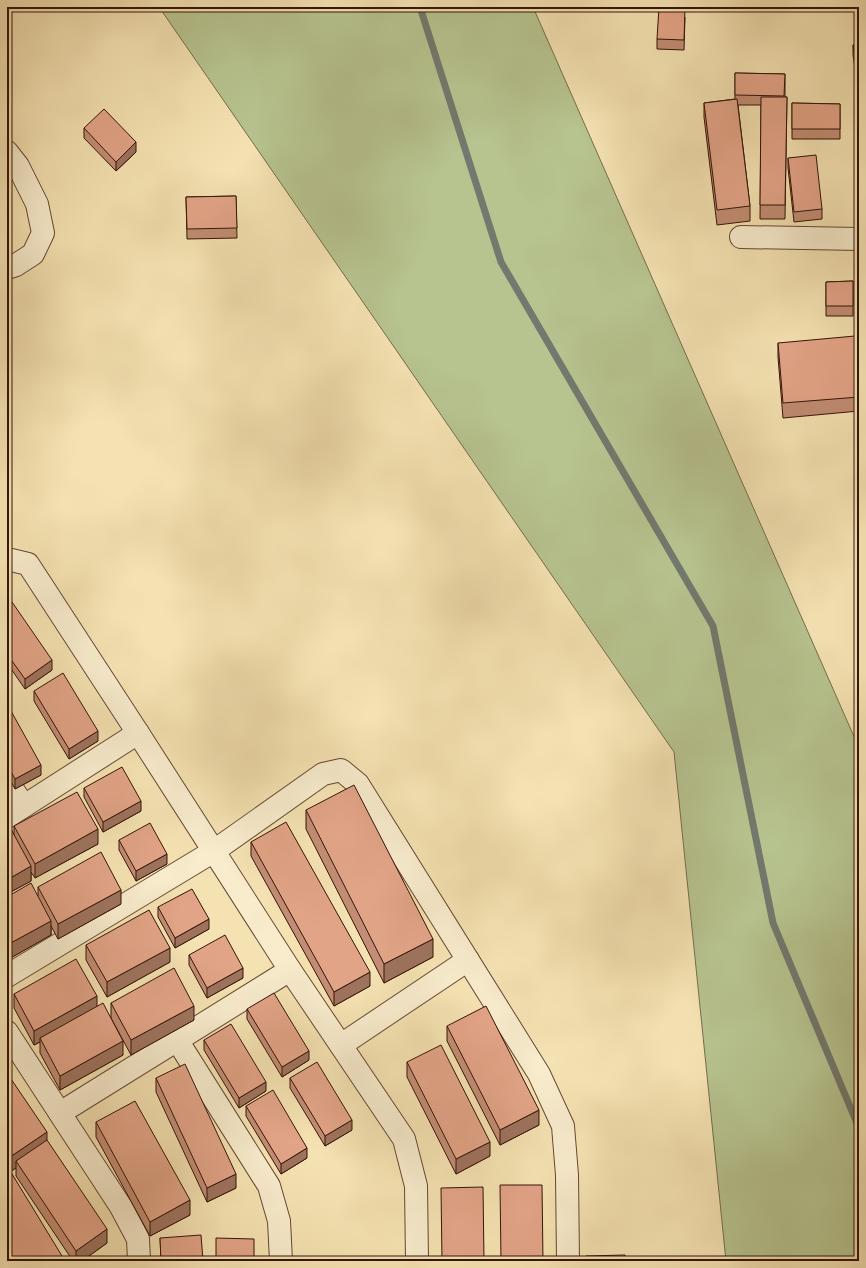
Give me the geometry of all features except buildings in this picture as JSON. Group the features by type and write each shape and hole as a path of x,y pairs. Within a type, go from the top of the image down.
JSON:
{"street":[{"path":"7,152 18,166 37,204 43,234 33,254 16,265 7,268"},
{"path":"741,237 859,239"},
{"path":"7,559 28,564 290,970 404,1139 416,1186 417,1261"},
{"path":"7,781 16,812 138,733"},
{"path":"7,976 214,851 323,774 341,770 358,784 539,1074 563,1126 567,1175 568,1261"},
{"path":"341,1045 468,960"},
{"path":"60,1113 290,970"},
{"path":"7,1032 121,1207 138,1239 139,1261"},
{"path":"176,1040 269,1186 279,1221 280,1261"}],"green space":[{"path":"159,7 533,7 859,748 859,1261 726,1261 674,752"}],"waterway":[{"path":"420,7 501,262 713,626 773,923 859,1128"}]}
